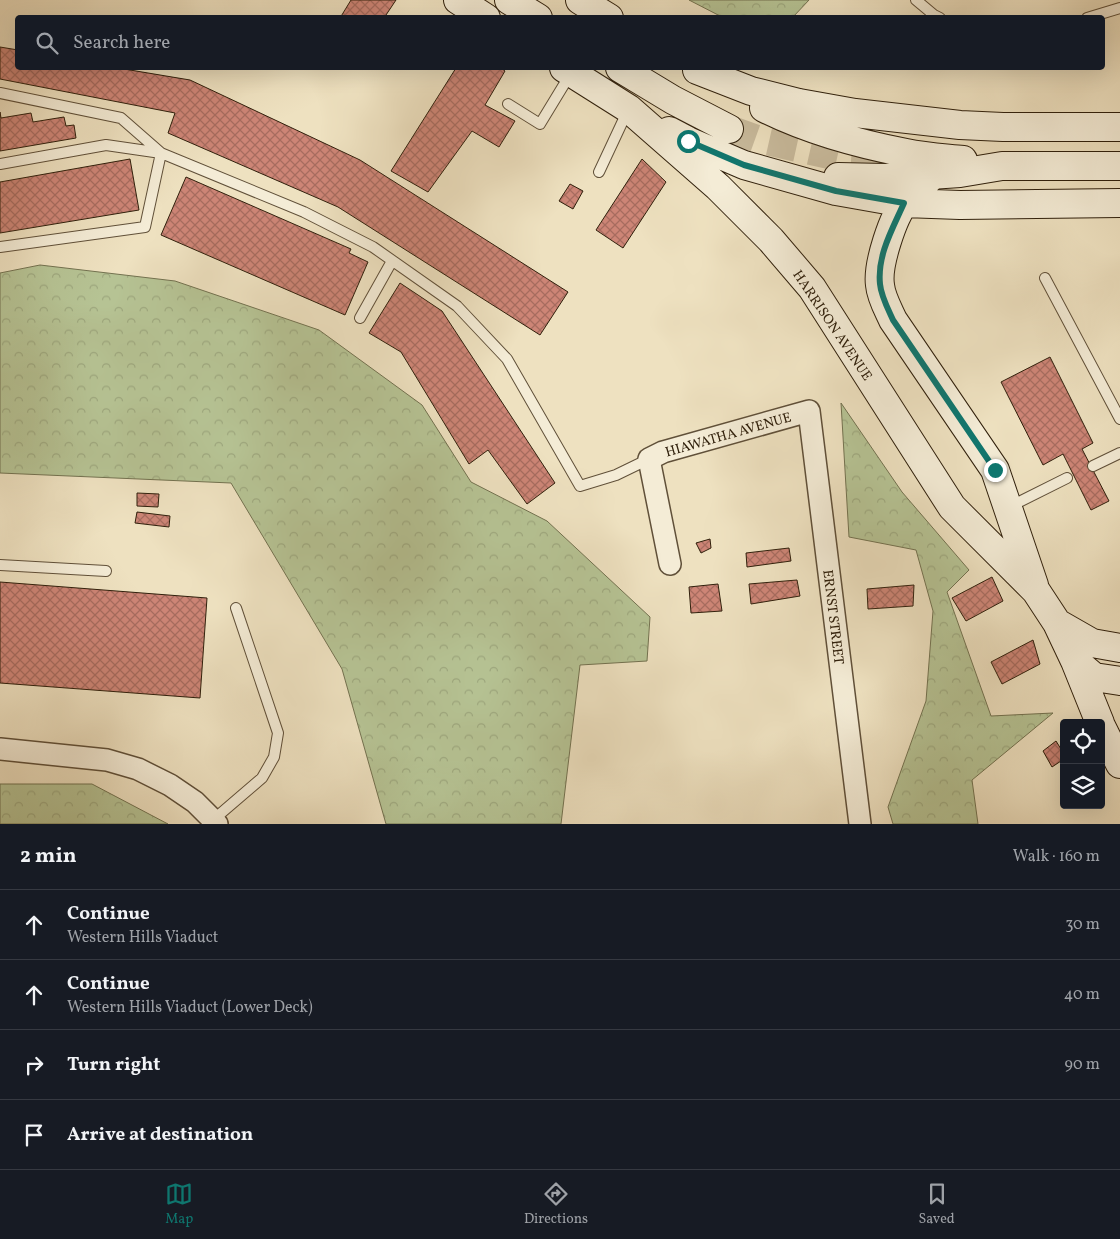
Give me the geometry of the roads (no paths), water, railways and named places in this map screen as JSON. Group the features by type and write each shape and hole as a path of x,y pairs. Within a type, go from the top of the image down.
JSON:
{"main road":[{"path":"458,0 481,15"},
{"path":"509,0 533,15"},
{"path":"580,0 604,15"},
{"name":"HARRISON AVENUE","path":"568,70 629,109 718,187 771,240 812,288 952,507 1036,591 1057,623 1075,661 1094,677 1120,681"},
{"path":"623,70 672,100 728,129"},
{"path":"697,70 748,95 783,117 828,133 906,153 1002,166"},
{"path":"748,95 855,113 960,125 1120,127"},
{"path":"629,109 688,141 744,165 836,191 904,203 960,205 1120,203"},
{"path":"960,165 1120,166"},
{"path":"774,173 885,178 933,175 1002,166 1120,166"},
{"path":"933,175 904,203 887,241 881,262 880,284 885,303 893,320 995,470 1036,591"},
{"name":"HARRISON AVENUE","path":"1057,623 1092,643 1120,648"},
{"path":"1075,661 1098,719"},
{"path":"1105,734 1120,764"}],"street":[{"name":"HIAWATHA AVENUE","path":"649,459 663,452 809,411"},
{"name":"ERNST STREET","path":"809,411 860,824"},
{"path":"649,459 670,564"},
{"path":"0,749 107,760 138,769 195,802 215,822"}],"lane":[{"path":"916,0 934,15"},
{"path":"1097,15 1120,8"},
{"path":"508,104 540,124 568,70"},
{"path":"0,92 120,118 161,153"},
{"path":"598,172 629,109"},
{"path":"0,164 106,145 161,153 304,212 374,247 456,306 506,359 580,486 616,475 649,459"},
{"path":"0,247 145,227 161,153"},
{"path":"360,318 392,261"},
{"path":"1045,278 1120,419"},
{"path":"1093,466 1120,453"},
{"path":"1008,507 1067,478"},
{"path":"0,565 106,571"},
{"path":"215,822 262,778 274,757 278,733 236,608"}],"tunnel":[{"path":"729,129 757,139 842,158 909,162"}]}
